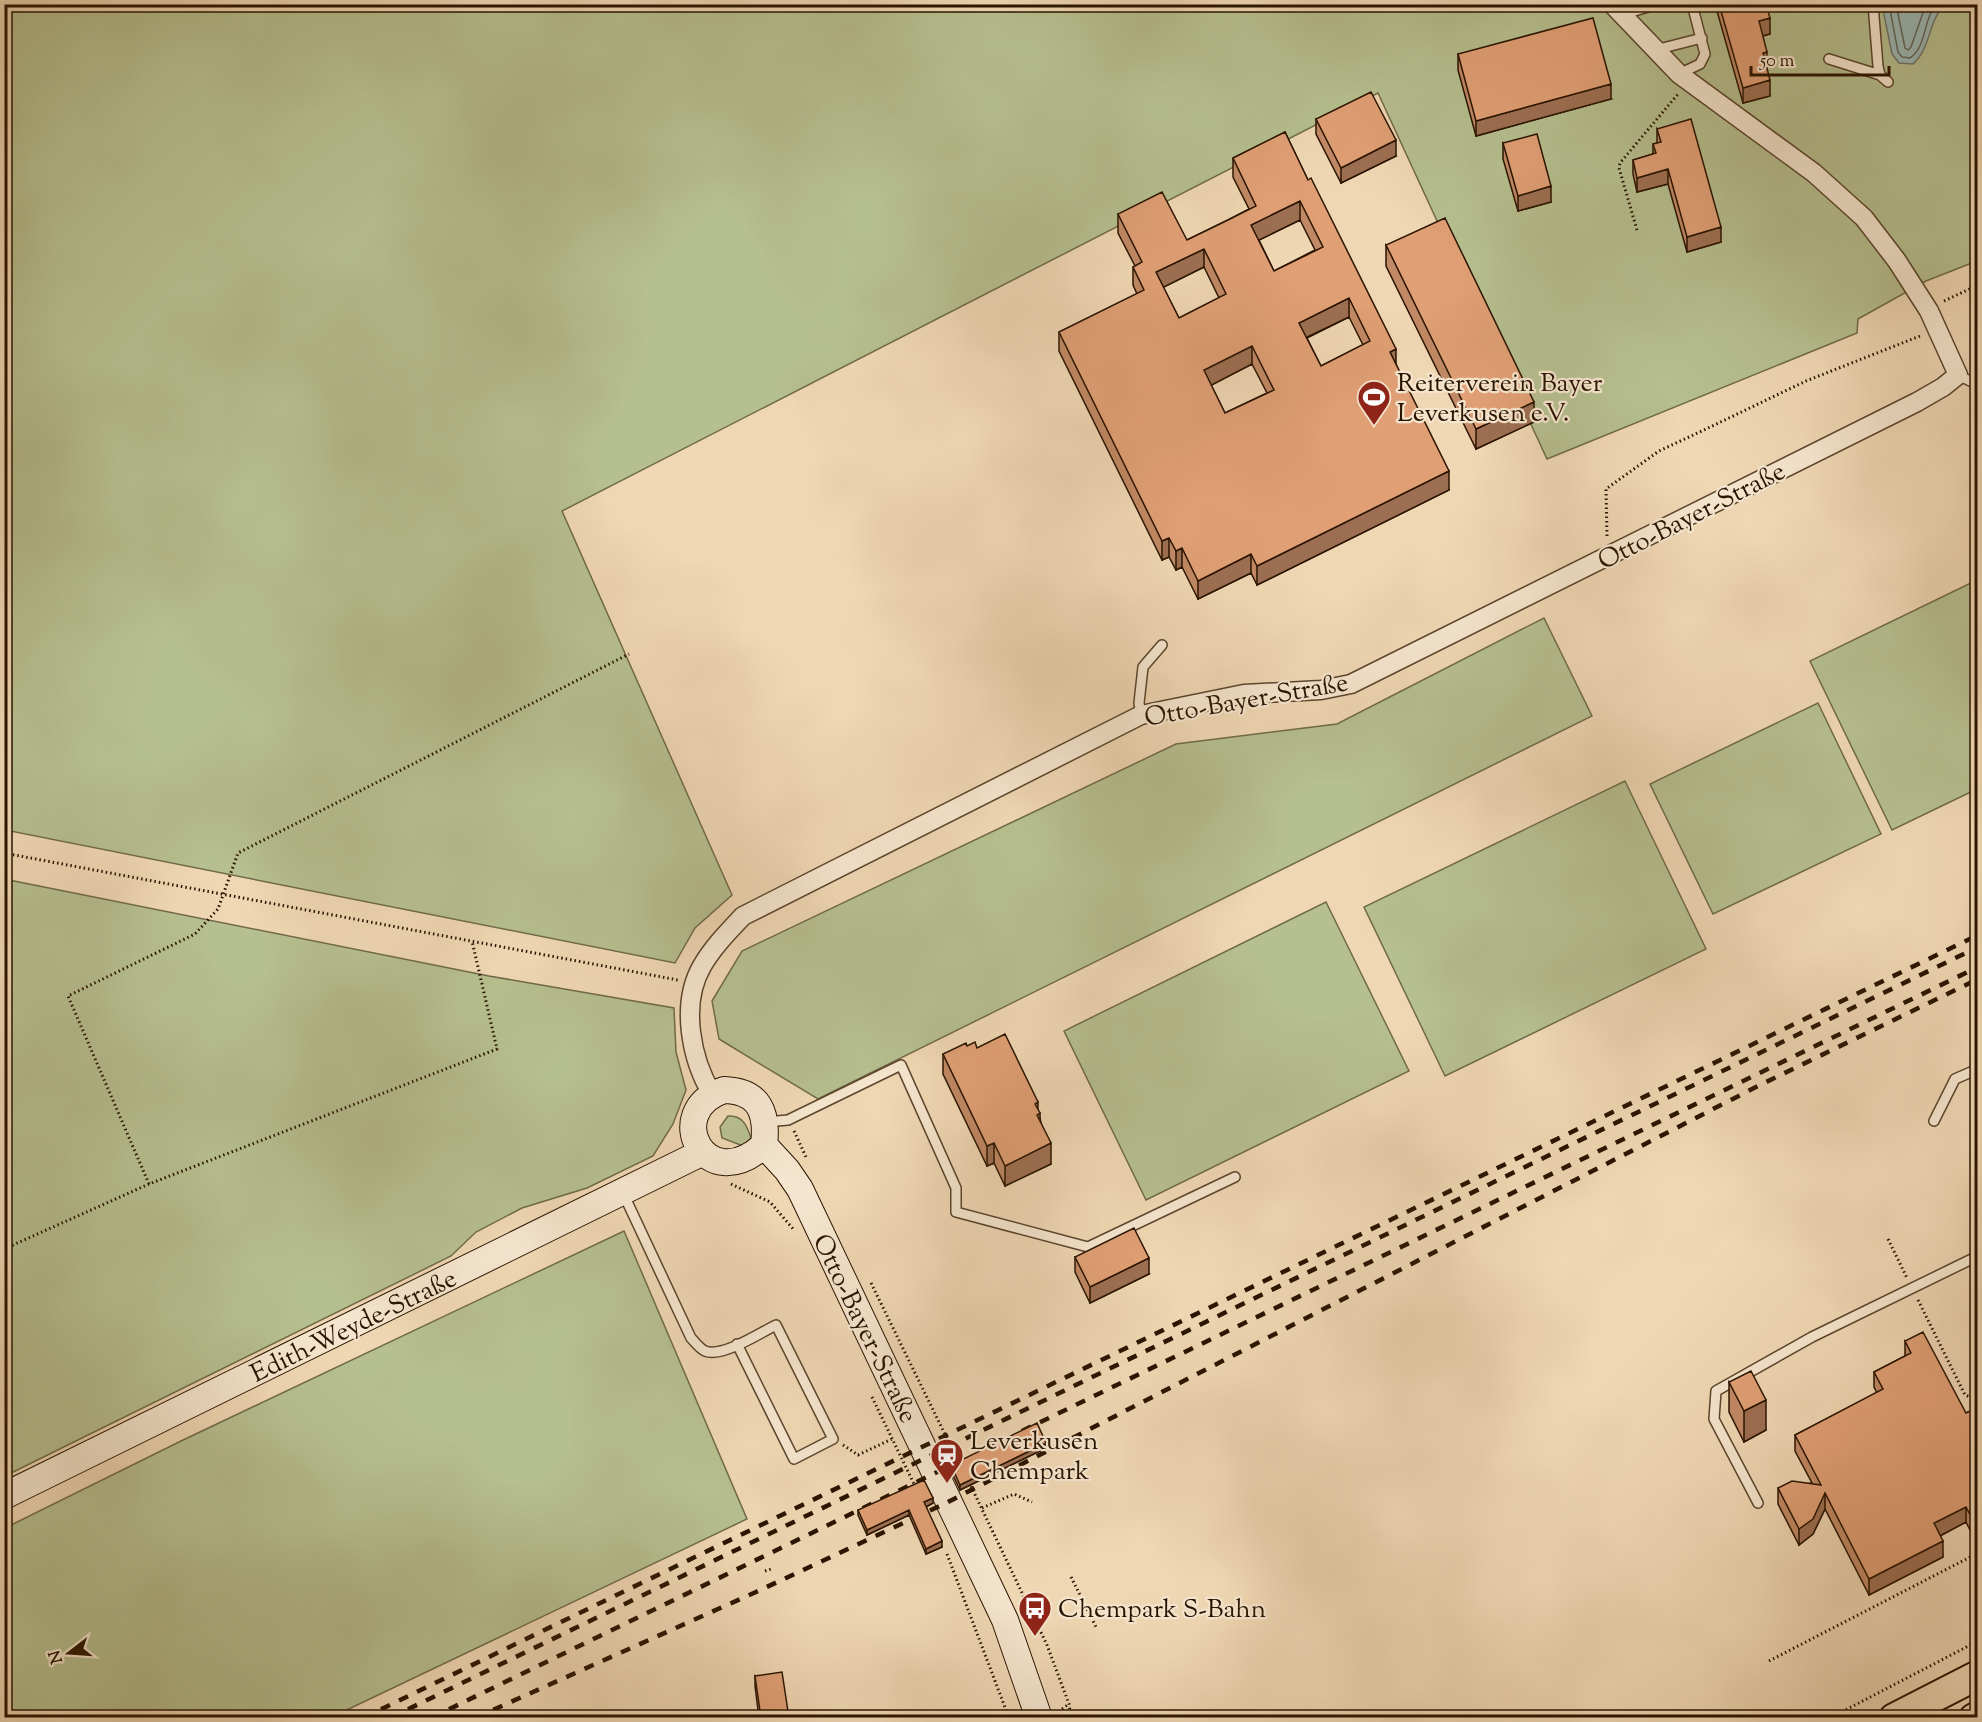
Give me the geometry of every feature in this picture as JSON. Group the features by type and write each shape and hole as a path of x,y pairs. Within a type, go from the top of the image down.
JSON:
{"main road":[{"path":"1894,1718 1977,1675"}],"street":[{"path":"1616,10 1684,78 1814,173 1864,218 1897,261 1929,311 1958,375"},
{"name":"Otto-Bayer-Straße","path":"712,1094 698,1065 690,1023 694,984 700,968 715,945 743,916 1140,715 1244,694 1321,690 1351,684 1917,402 1958,375"},
{"path":"724,1090 743,1093 760,1107 765,1134 741,1162 724,1163 712,1160 701,1153 693,1125 698,1108 712,1094 724,1090"},
{"name":"Otto-Bayer-Straße","path":"765,1134 800,1190 1050,1713"},
{"name":"Edith-Weyde-Straße","path":"4,1496 701,1153"}],"lane":[{"path":"1616,10 1658,4"},
{"path":"1684,78 1700,64 1705,54 1692,4"},
{"path":"1873,4 1880,75"},
{"path":"1655,50 1702,38"},
{"path":"1829,59 1880,75 1888,82"},
{"path":"1958,375 1977,385"},
{"path":"1140,715 1143,667 1162,645"},
{"path":"765,1134 788,1120 901,1065 956,1188 956,1212 1088,1247 1235,1177"},
{"path":"1934,1121 1955,1079 1977,1069"},
{"path":"623,1193 691,1338 704,1351 719,1353 736,1344 776,1325 833,1440 794,1459 736,1344"},
{"path":"1758,1503 1714,1419 1716,1390 1812,1336 1977,1256"}],"path":[{"path":"1637,230 1619,168 1620,163 1684,78"},
{"path":"1929,311 1951,296 1977,285"},
{"path":"1613,555 1608,545 1606,489 1624,475 1659,451 1806,381 1909,339 1939,330"},
{"path":"149,1184 68,996 195,934 218,909 238,853 629,654"},
{"path":"4,853 685,982"},
{"path":"4,1249 149,1184 497,1049 472,941"},
{"path":"726,1182 770,1202 794,1230 799,1240"},
{"path":"1888,1239 1965,1395 1977,1400"},
{"path":"872,1396 920,1496"},
{"path":"941,1426 962,1468"},
{"path":"833,1440 858,1455 892,1439"},
{"path":"965,1474 1034,1616 1069,1704 1071,1718"},
{"path":"968,1482 977,1478"},
{"path":"982,1508 1014,1494 1032,1502"},
{"path":"944,1544 1009,1718"},
{"path":"1768,1661 1977,1552"},
{"path":"765,1571 771,1569"},
{"path":"1071,1577 1098,1629"},
{"path":"1028,1619 1034,1616"},
{"path":"1830,1718 1977,1641"},
{"path":"991,1671 999,1668"},
{"path":"1050,1713 1069,1704"}],"green space":[{"path":"5,5 1977,5 1977,261 1926,281 1858,319 1857,333 1547,459 1378,93 562,511 732,895 695,928 675,963 5,830"},
{"path":"1977,580 1977,789 1892,830 1810,661"},
{"path":"1544,618 1592,716 818,1099 719,1039 712,1001 742,951 1176,744 1337,724"},
{"path":"1818,703 1881,834 1713,914 1650,784"},
{"path":"1625,781 1706,949 1445,1076 1364,907"},
{"path":"4,879 489,976 674,1008 676,1052 686,1090 673,1124 653,1156 587,1188 522,1208 476,1232 451,1256 5,1476"},
{"path":"1326,902 1409,1071 1146,1200 1064,1031"},
{"path":"728,1116 741,1119 746,1126 751,1138 743,1146 722,1138 720,1127"},
{"path":"624,1231 747,1519 332,1717 5,1717 5,1528 181,1441"}],"water":[{"path":"1882,5 1944,5 1935,19 1919,58 1913,64 1899,63 1892,54"}],"building":[{"path":"1719,4 1766,4 1770,18 1759,21 1767,52 1763,53 1770,80 1743,88"},
{"path":"1593,18 1611,84 1476,121 1458,54"},
{"path":"1371,92 1396,140 1341,168 1316,119"},
{"path":"1691,119 1721,227 1687,237 1668,169 1637,178 1633,160 1656,153 1653,144 1661,142 1657,129"},
{"path":"1285,132 1308,180 1311,178 1396,349 1390,352 1449,471 1257,566 1251,554 1198,581 1182,548 1176,551 1169,538 1162,541 1059,332 1144,290 1133,267 1142,262 1118,214 1162,192 1187,240 1256,206 1233,158","holes":["1300,201 1323,247 1274,271 1251,225","1204,249 1226,294 1179,318 1156,272","1349,298 1370,341 1321,366 1299,323","1252,346 1274,390 1225,413 1204,370"]},
{"path":"1537,134 1551,186 1518,196 1503,143"},
{"path":"1445,218 1534,402 1476,429 1386,245"},
{"path":"1005,1034 1038,1102 1035,1104 1040,1113 1037,1115 1051,1143 1005,1166 994,1143 987,1146 943,1054 966,1043 967,1046 975,1042 977,1048"},
{"path":"1134,1228 1149,1258 1090,1287 1075,1257"},
{"path":"1923,1332 1966,1413 1977,1408 1977,1523 1975,1524 1966,1507 1934,1523 1943,1541 1869,1579 1825,1493 1813,1519 1799,1529 1778,1488 1792,1481 1821,1485 1795,1435 1883,1389 1874,1372 1911,1353 1905,1341"},
{"path":"1751,1371 1766,1400 1744,1411 1729,1382"},
{"path":"1037,1423 1046,1443 960,1485 951,1465"},
{"path":"924,1480 933,1498 924,1502 942,1541 926,1549 909,1510 867,1530 858,1510"},
{"path":"782,1672 789,1718 761,1718 755,1676"},
{"path":"659,1711 660,1718 630,1717"}],"railway":[{"path":"363,1718 1978,935"},
{"path":"390,1718 1978,947"},
{"path":"1022,1431 1978,967"},
{"path":"475,1718 756,1592 944,1504 1758,1086 1978,979"},
{"path":"431,1718 966,1458"}],"place":[{"name":"Reiterverein Bayer Leverkusen e.V.","path":"1374,426"},
{"name":"Leverkusen Chempark","path":"947,1484"},
{"name":"Chempark S-Bahn","path":"1035,1637"}]}
